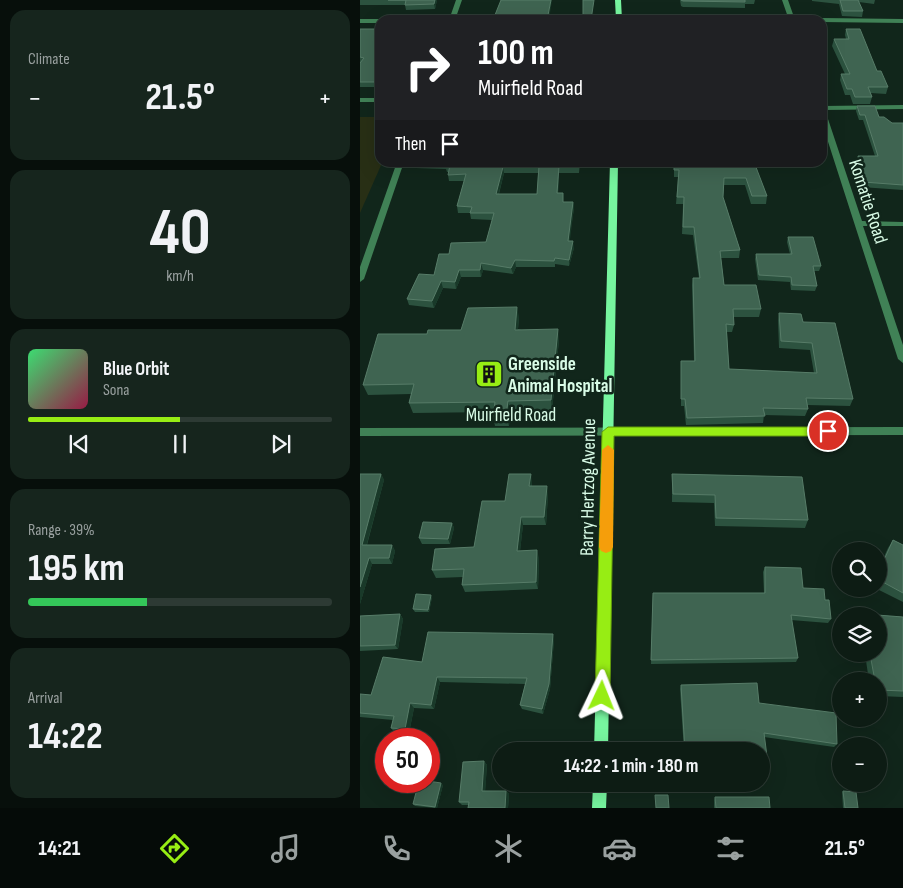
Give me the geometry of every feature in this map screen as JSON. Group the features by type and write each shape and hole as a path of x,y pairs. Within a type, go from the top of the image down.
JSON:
{"main road":[{"path":"618,0 618,15"},
{"name":"Barry Hertzog Avenue","path":"601,742 614,167"},
{"path":"599,808 600,792"}],"street":[{"path":"454,15 459,0"},
{"path":"786,0 790,15"},
{"path":"827,20 903,20"},
{"path":"360,21 375,21"},
{"path":"360,100 375,100"},
{"path":"827,109 903,107"},
{"name":"Komatie Road","path":"827,124 903,359"},
{"path":"360,279 399,167"},
{"path":"860,223 903,224"},
{"path":"360,253 369,253"},
{"name":"Muirfield Road","path":"360,432 903,431"}],"green space":[{"path":"360,117 375,117 375,167 380,167 360,213"}],"building":[{"path":"406,0 435,0 434,4 405,5"},
{"path":"501,0 551,0 548,15 495,15"},
{"path":"583,0 594,0 592,15 583,15"},
{"path":"681,0 745,0 745,2 683,1"},
{"path":"840,0 858,0 863,11 843,11"},
{"path":"360,29 375,29 375,82 360,82 360,63 364,58 360,57"},
{"path":"846,29 860,29 877,71 881,71 888,87 868,87 872,97 855,97 852,89 847,89 841,74 850,74 834,39 849,39"},
{"path":"857,106 875,106 879,117 884,117 892,123 903,123 903,185 863,182 858,156 878,156 865,115 860,115"},
{"path":"450,167 503,167 496,194 537,194 539,167 559,167 557,193 563,193 563,202 573,202 568,241 573,241 569,260 555,258 554,261 515,260 511,268 481,263 480,270 459,270 455,282 441,281 432,301 407,299 419,274 434,275 439,254 449,254 451,243 486,242 494,213 470,213 472,207 457,206 466,174 448,175"},
{"path":"674,167 756,167 767,196 752,196 746,178 724,178 723,197 740,250 720,251 724,285 756,285 761,309 733,309 734,325 726,324 729,369 817,373 812,343 781,341 779,313 801,314 803,322 835,323 853,399 806,398 808,409 763,408 765,416 687,418 685,399 681,399 681,361 695,361 693,278 700,278 694,227 683,227 684,197 677,197 679,170 674,170"},
{"path":"788,237 813,237 821,266 813,266 817,286 792,285 791,277 759,275 756,254 792,254"},
{"path":"517,307 515,330 558,329 551,400 508,401 506,416 493,416 495,402 409,403 414,384 363,385 378,334 427,334 428,330 461,330 468,308"},
{"path":"360,474 381,474 362,545 392,545 389,558 369,558 360,587"},
{"path":"509,474 531,474 529,486 547,486 544,517 521,517 517,551 537,550 536,582 462,585 464,569 432,570 435,549 474,547 482,501 505,501"},
{"path":"672,474 802,477 808,520 716,518 715,495 673,494"},
{"path":"423,522 452,523 448,539 419,538"},
{"path":"893,540 903,545 903,593 887,584 887,553"},
{"path":"765,567 801,568 803,588 824,589 825,600 829,600 831,619 791,615 798,658 651,660 653,593 765,593"},
{"path":"416,594 431,595 428,610 413,609"},
{"path":"400,614 395,645 360,646 360,616"},
{"path":"887,616 903,617 903,691 887,690 887,672 873,672 871,662 887,662"},
{"path":"428,632 553,634 549,684 542,709 520,705 527,678 437,677 431,705 410,703 405,728 391,728 394,716 360,713 360,694 371,695 383,657 422,662"},
{"path":"757,683 759,703 832,712 832,727 836,727 837,737 832,737 832,743 764,733 765,742 684,742 681,685"},
{"path":"484,761 482,791 506,792 505,808 468,808 469,802 459,802 463,762"},
{"path":"843,792 856,792 858,808 845,808"},
{"path":"416,793 438,793 435,807 413,804"},
{"path":"655,795 668,795 669,808 656,808"},
{"path":"715,797 769,797 770,808 716,808"}],"slow traffic":[{"path":"606,547 608,450"}],"place":[{"name":"Greenside Animal Hospital","path":"489,374"}],"route":[{"path":"602,696 608,432 828,431"}]}
